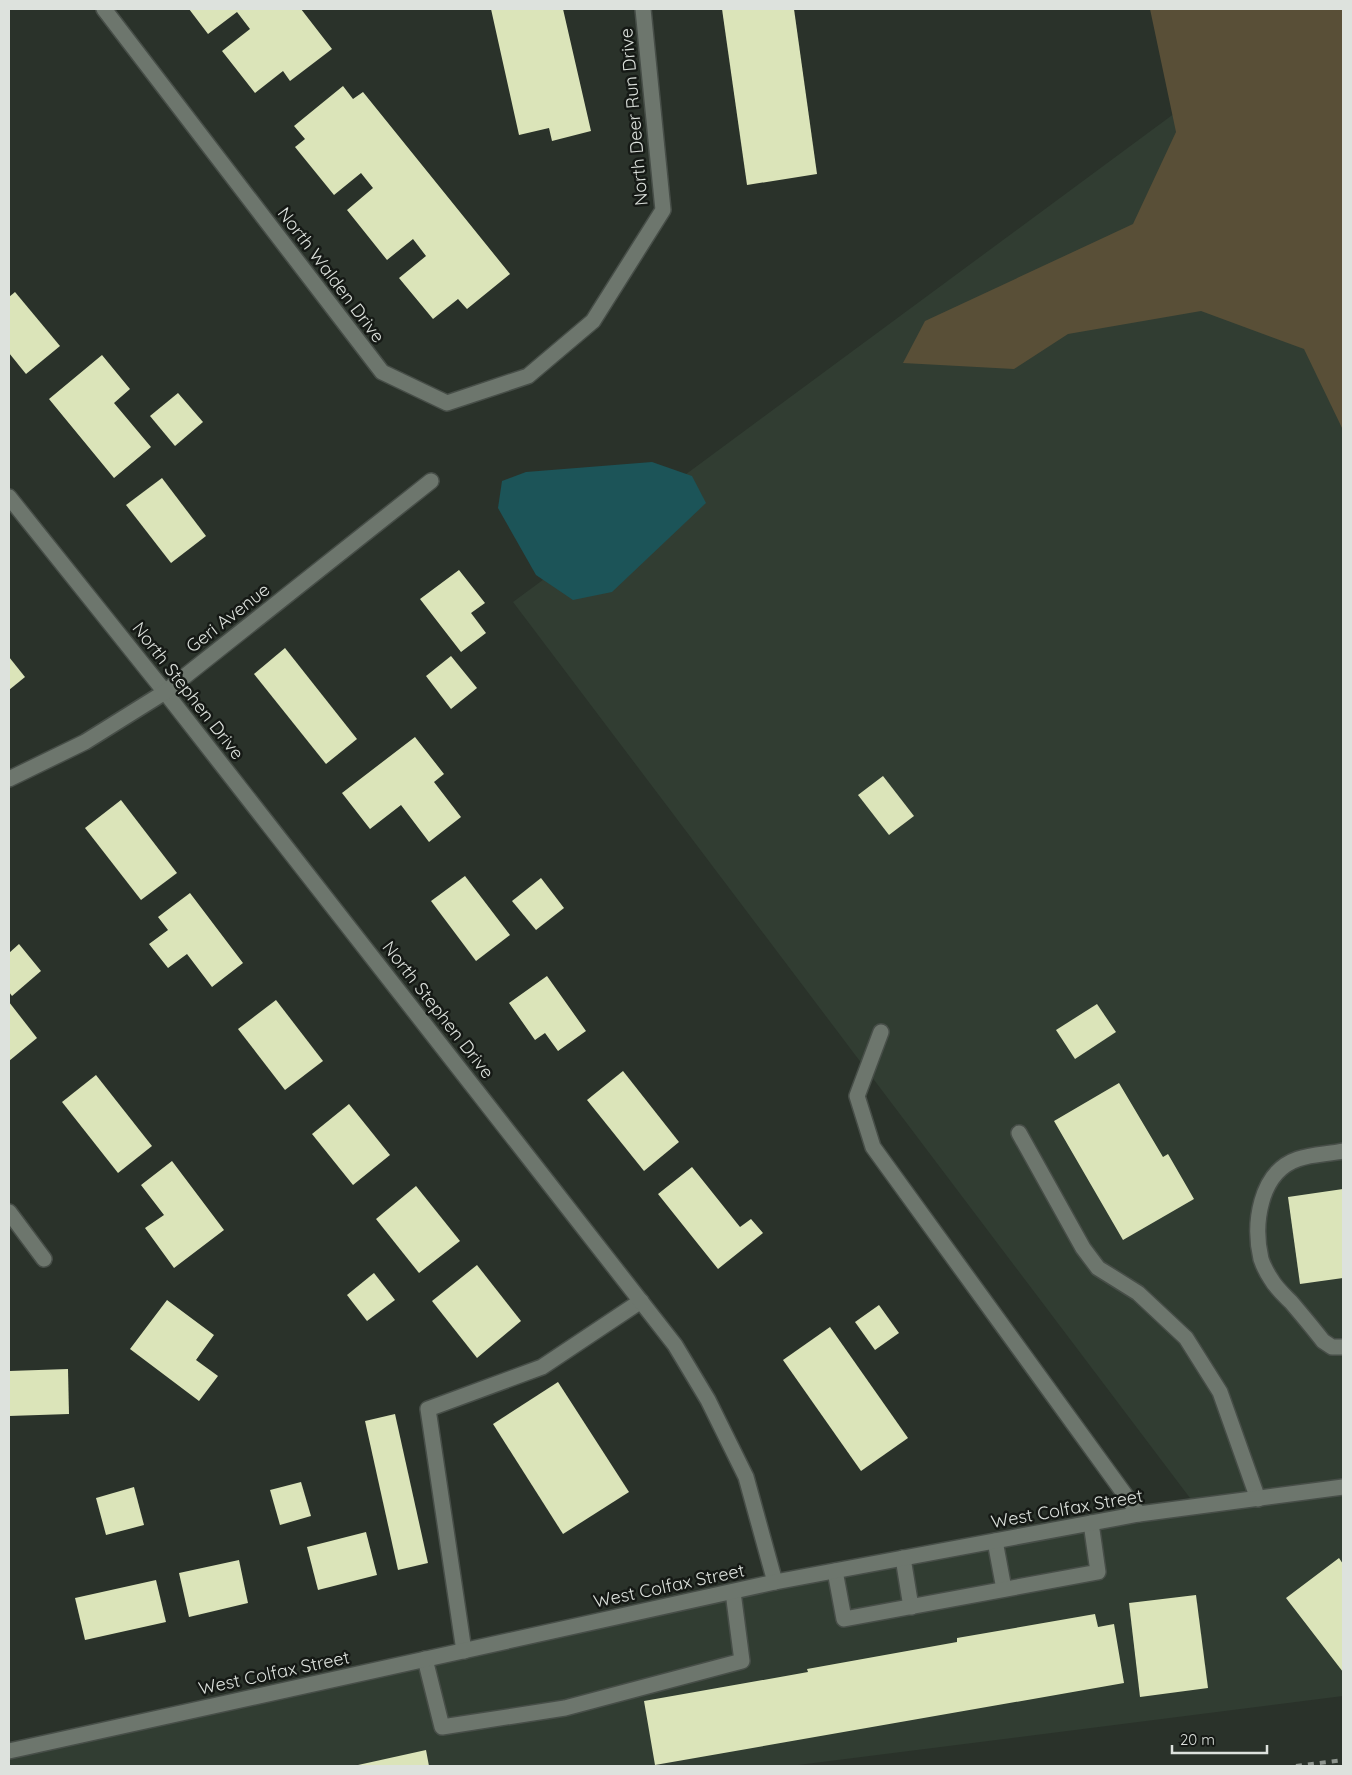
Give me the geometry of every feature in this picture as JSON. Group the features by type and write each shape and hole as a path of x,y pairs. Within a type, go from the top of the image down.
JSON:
{"street":[{"name":"North Walden Drive","path":"104,9 382,372 447,403 528,376 593,321"},
{"name":"North Deer Run Drive","path":"593,321 663,210 643,9"},
{"name":"Geri Avenue","path":"9,779 85,742 165,692 431,481"},
{"name":"North Stephen Drive","path":"9,497 165,692 675,1345 708,1400 746,1477 775,1582"},
{"path":"881,1032 857,1096 873,1147 1139,1514"},
{"path":"1020,1132 1083,1248 1098,1268 1138,1293 1186,1338 1220,1392 1258,1499"},
{"path":"1343,1151 1297,1159 1284,1167 1268,1186 1258,1219 1261,1260 1272,1281 1323,1341 1332,1347 1343,1347"},
{"path":"9,1212 44,1259"},
{"path":"464,1651 428,1409 542,1367 641,1301"},
{"name":"West Colfax Street","path":"9,1751 775,1582 1139,1514 1343,1487"},
{"path":"835,1571 844,1619 911,1607 1098,1572 1091,1524"},
{"path":"996,1541 1004,1589"},
{"path":"903,1558 911,1607"},
{"path":"425,1660 442,1726 565,1708 742,1661 733,1592"}],"shaded area":[{"path":"1150,9 1343,9 1343,430 1304,349 1201,311 1068,334 1014,369 903,363 925,321 1133,224 1176,132"},
{"path":"1343,44 1343,1696 790,1766 9,1766 9,1751 775,1582 1196,1506 513,602 1244,62"}],"water":[{"path":"652,462 692,476 706,503 612,592 573,600 536,575 498,508 502,481 526,472"}],"building":[{"path":"189,9 301,9 332,49 290,81 283,71 255,93 222,51 250,29 237,12 208,34"},
{"path":"491,9 563,9 591,131 552,141 549,128 519,135"},
{"path":"722,9 794,9 817,174 747,185"},
{"path":"343,86 353,99 363,92 510,274 467,309 458,299 433,319 399,278 426,256 413,239 387,260 347,210 373,188 361,173 334,195 295,147 305,139 294,126"},
{"path":"15,292 60,346 26,374 9,353 9,297"},
{"path":"102,355 130,389 114,403 151,447 114,478 49,399"},
{"path":"178,393 203,422 175,446 150,416"},
{"path":"162,478 206,536 171,563 126,505"},
{"path":"459,570 485,603 471,613 486,633 461,652 420,599"},
{"path":"285,648 357,739 326,764 254,674"},
{"path":"451,656 477,688 451,709 426,676"},
{"path":"9,657 25,677 9,690"},
{"path":"415,737 444,774 434,782 461,817 429,842 401,805 370,829 342,793"},
{"path":"883,776 914,816 889,835 858,795"},
{"path":"121,800 177,873 141,900 85,828"},
{"path":"465,876 510,935 476,961 431,901"},
{"path":"541,878 564,908 536,930 512,901"},
{"path":"190,893 243,963 212,987 187,954 168,968 149,944 168,930 158,917"},
{"path":"19,944 41,971 12,996 9,992 9,953"},
{"path":"547,976 586,1031 558,1051 545,1033 535,1040 509,1003"},
{"path":"276,1000 323,1061 285,1090 238,1029"},
{"path":"9,1002 37,1038 9,1061"},
{"path":"1097,1004 1116,1032 1075,1059 1056,1030"},
{"path":"623,1071 679,1142 644,1171 587,1100"},
{"path":"96,1075 152,1146 118,1173 62,1102"},
{"path":"1119,1083 1163,1157 1168,1154 1194,1199 1123,1240 1054,1121"},
{"path":"349,1104 390,1155 353,1185 312,1134"},
{"path":"172,1161 224,1230 174,1268 145,1228 164,1215 141,1185"},
{"path":"692,1167 740,1227 751,1219 763,1233 718,1269 658,1194"},
{"path":"416,1186 460,1241 419,1273 376,1219"},
{"path":"1343,1189 1343,1278 1300,1284 1288,1197"},
{"path":"477,1265 521,1321 477,1358 432,1301"},
{"path":"374,1273 395,1300 367,1321 347,1295"},
{"path":"167,1300 214,1335 196,1360 218,1376 199,1401 130,1349"},
{"path":"879,1305 899,1333 875,1350 855,1322"},
{"path":"830,1327 908,1438 861,1471 783,1360"},
{"path":"68,1369 69,1414 9,1416 9,1371"},
{"path":"558,1382 629,1492 563,1534 493,1424"},
{"path":"395,1414 428,1563 398,1570 365,1421"},
{"path":"301,1482 311,1516 280,1525 270,1490"},
{"path":"134,1487 144,1525 106,1535 96,1498"},
{"path":"366,1532 377,1575 318,1590 307,1547"},
{"path":"1339,1558 1343,1564 1343,1672 1286,1598"},
{"path":"239,1560 248,1603 189,1617 179,1573"},
{"path":"156,1580 166,1622 85,1640 75,1598"},
{"path":"1196,1595 1208,1688 1140,1697 1129,1603"},
{"path":"1095,1614 1098,1627 1114,1624 1124,1683 655,1765 644,1701 808,1672 807,1669 957,1642 957,1638"},
{"path":"426,1750 429,1766 358,1766 358,1765"}],"railway":[{"path":"1296,1766 1343,1760"}]}
